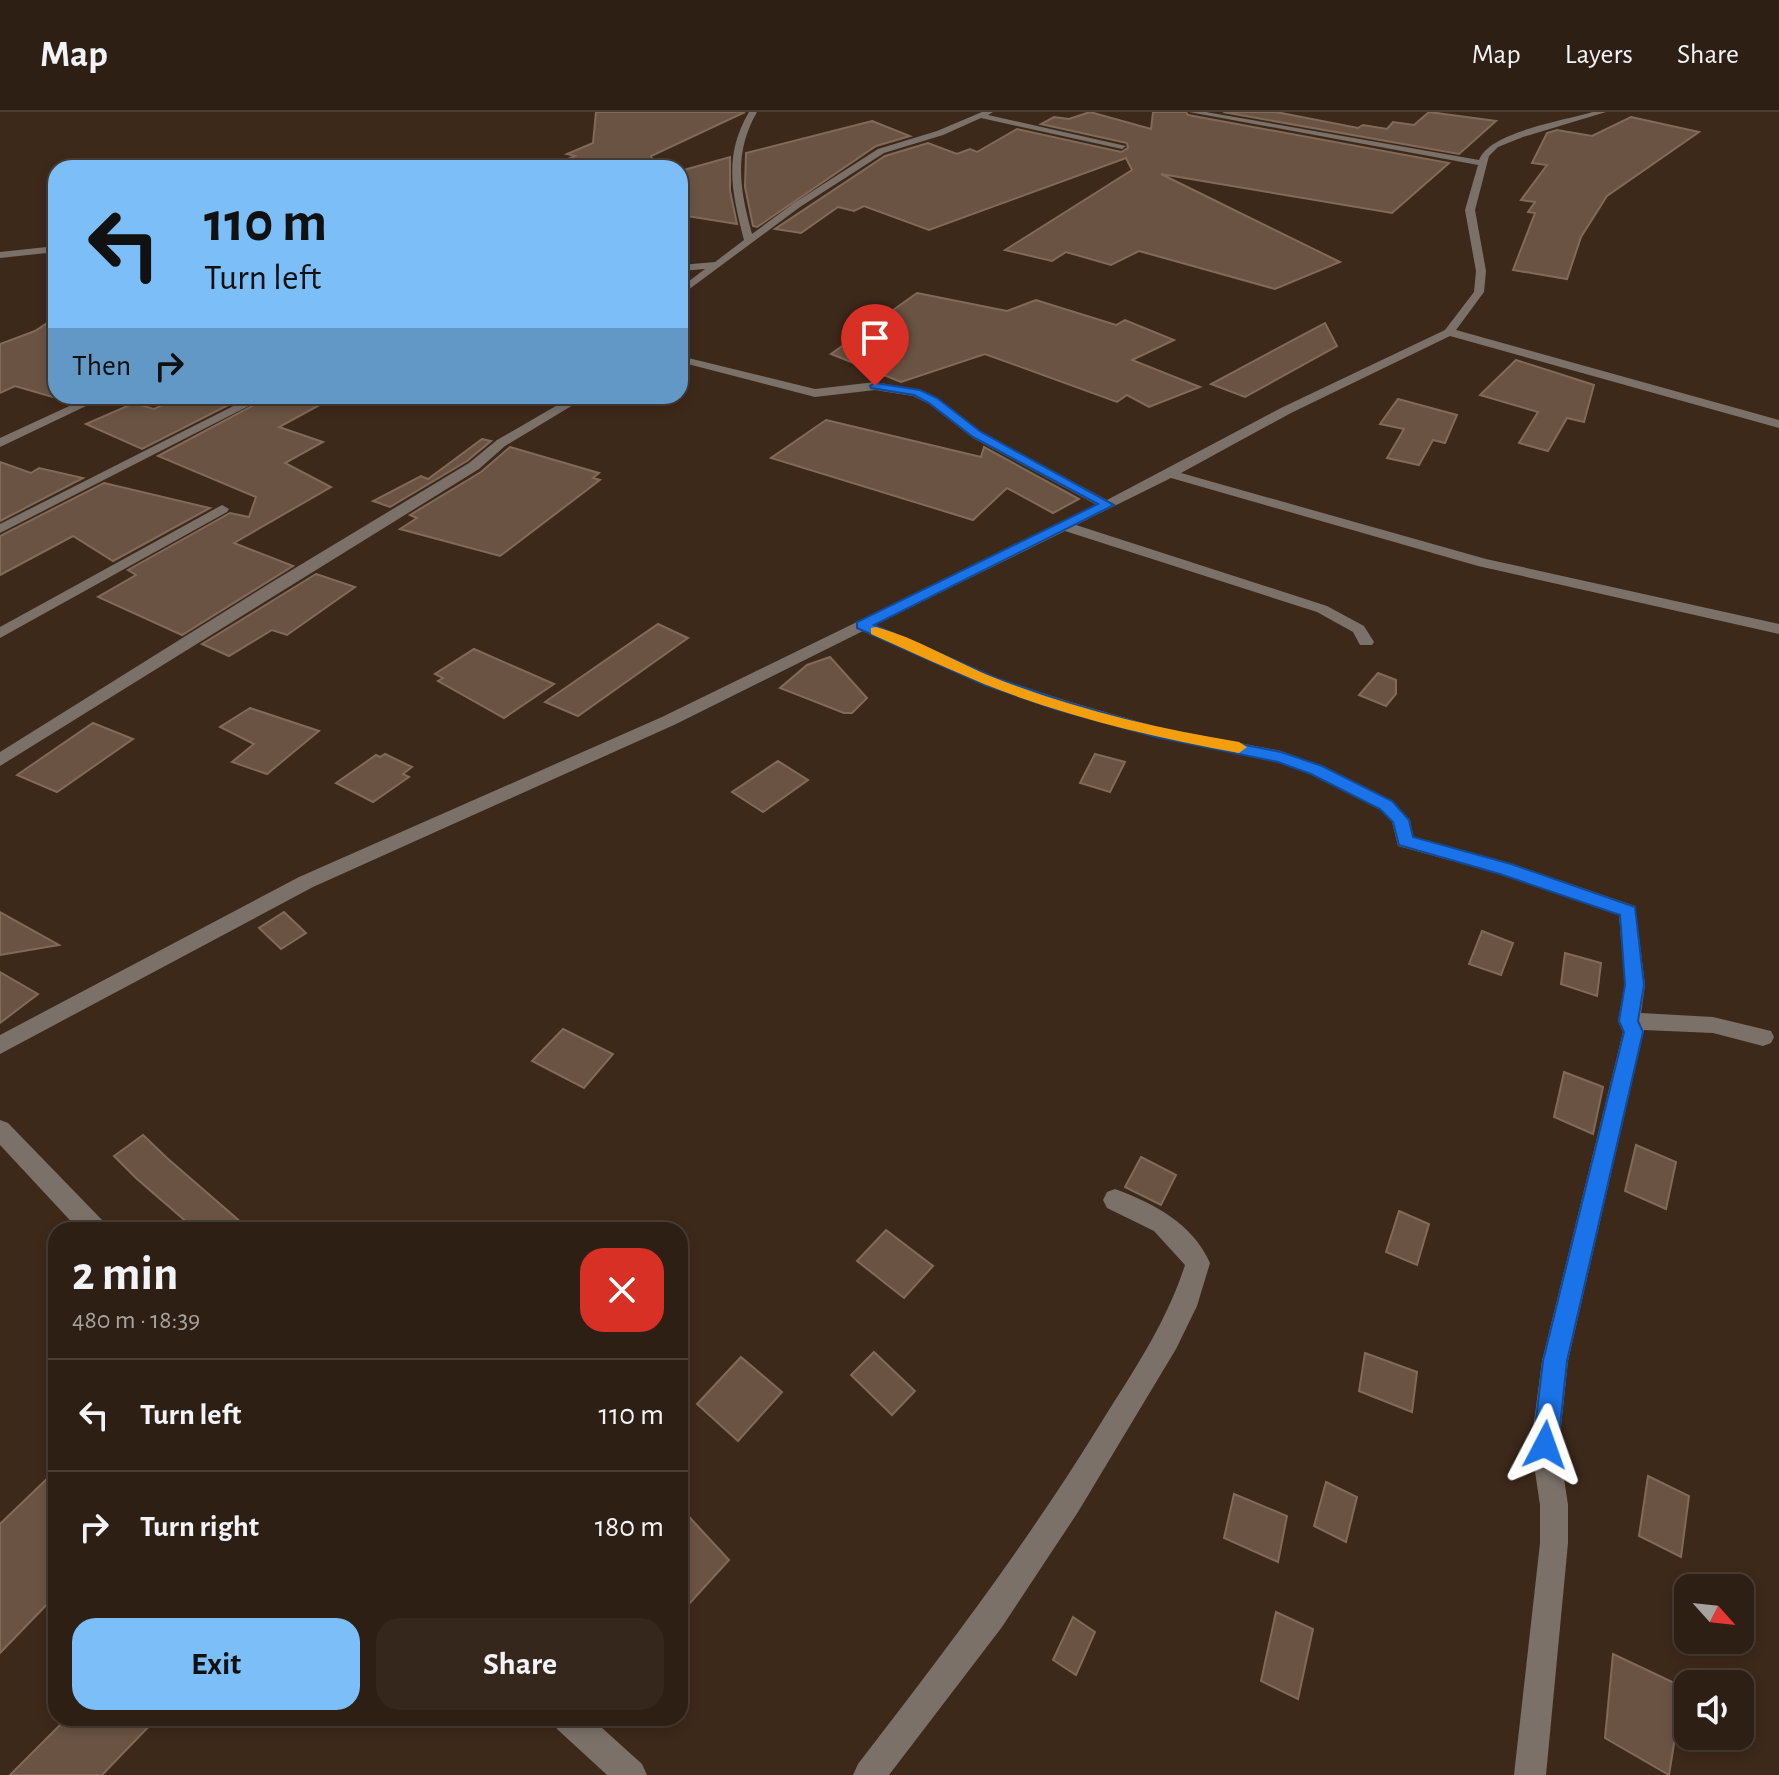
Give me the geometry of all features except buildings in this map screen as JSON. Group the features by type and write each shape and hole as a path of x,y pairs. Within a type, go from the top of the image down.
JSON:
{"street":[{"path":"749,242 735,186 741,133 753,112"},
{"path":"1193,112 1481,163"},
{"path":"0,1045 306,882 668,721 1170,474 1287,410 1449,332 1479,292 1481,271 1470,210 1481,163 1495,145 1544,126 1602,112"},
{"path":"688,287 797,205 881,151 940,133 985,114 1122,146"},
{"path":"0,255 48,250"},
{"path":"688,267 717,265"},
{"path":"1449,332 1779,424"},
{"path":"688,361 815,393 875,386 916,393 933,401 977,435 1107,505"},
{"path":"0,443 84,404"},
{"path":"0,529 246,404"},
{"path":"0,760 277,585 474,466 501,443 568,404"},
{"path":"1170,474 1483,563 1779,629"},
{"path":"0,633 222,509"},
{"path":"1064,526 1322,609 1359,629 1366,642"},
{"path":"862,625 991,681 1061,705 1156,732 1281,757 1316,770 1386,805 1401,820 1405,841 1505,869 1628,911 1635,985 1629,1021 1634,1032 1555,1361 1548,1403 1545,1445 1554,1505 1554,1543 1530,1775"},
{"path":"1629,1021 1713,1025 1763,1037"},
{"path":"0,1130 87,1222"},
{"path":"869,1775 991,1616 1068,1502 1167,1340 1184,1306 1198,1263 1184,1239 1145,1210 1115,1200"},
{"path":"577,1726 631,1775"}],"slow traffic":[{"path":"876,631 991,681 1061,705 1156,732 1239,747"}],"route":[{"path":"875,386 916,393 933,401 977,435 1027,459 1107,505 862,625 991,681 1061,705 1156,732 1281,757 1316,770 1386,805 1401,820 1405,841 1505,869 1628,911 1635,985 1629,1021 1634,1032 1622,1071 1555,1361 1545,1445"}]}
